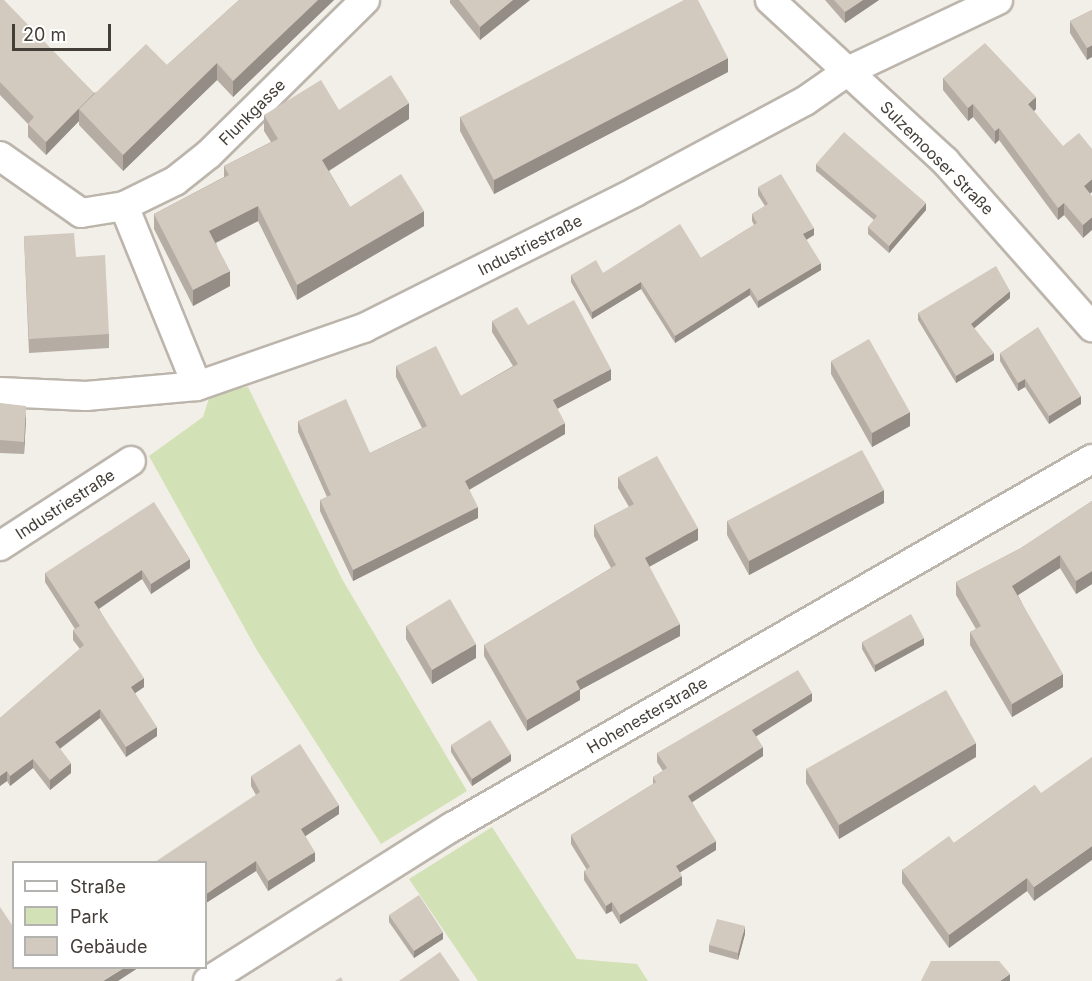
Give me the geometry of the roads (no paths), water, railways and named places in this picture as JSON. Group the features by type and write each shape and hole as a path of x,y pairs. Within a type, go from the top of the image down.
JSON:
{"street":[{"name":"Flunkgasse","path":"0,156 81,213 124,206 175,182 209,154 365,0"},
{"name":"Sulzemooser Straße","path":"770,0 945,161 1092,327"},
{"name":"Industriestraße","path":"0,392 86,396 197,386 364,328 635,192 805,101 848,71 998,0"},
{"path":"124,206 197,386"},
{"name":"Hohenesterstraße","path":"208,981 452,827 1092,459"},
{"name":"Industriestraße","path":"0,546 131,461"}]}
